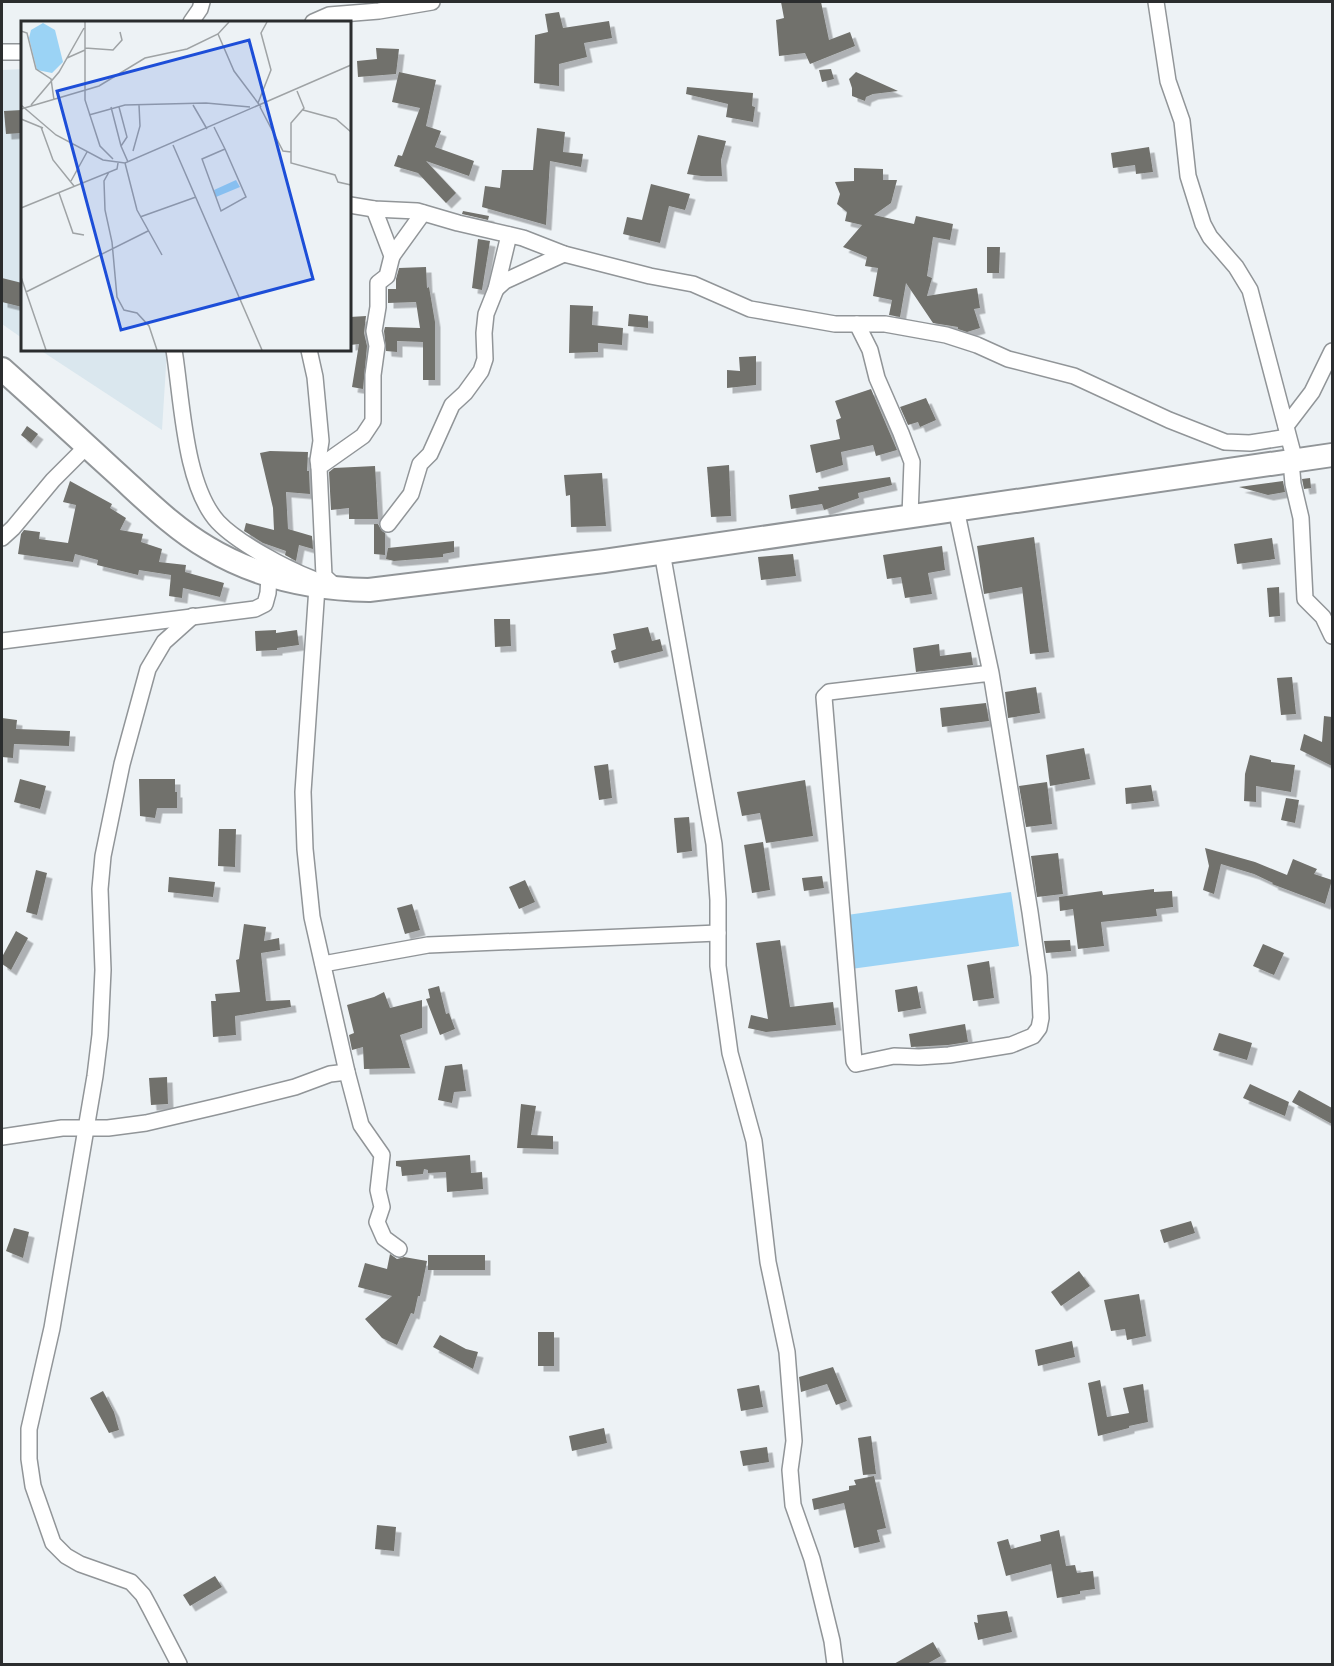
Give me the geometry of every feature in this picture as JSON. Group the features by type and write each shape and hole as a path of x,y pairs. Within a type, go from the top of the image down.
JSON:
{"main road":[{"path":"2,369 188,535 207,548 268,576 328,588 369,590 461,579 1332,455"}],"street":[{"path":"192,21 202,2"},
{"path":"315,21 329,15 379,11 432,2"},
{"path":"1156,2 1168,81 1182,121 1188,176 1203,224 1210,237 1236,267 1250,290 1287,431 1293,461 1293,484 1301,518 1305,599 1323,617 1332,636"},
{"path":"2,52 21,52"},
{"path":"351,205 423,213 458,224 509,235 564,254 650,276 693,284 750,309 835,324 885,324 946,335 1019,362 1063,372 1210,438 1225,442 1250,443 1287,431 1312,393 1332,351"},
{"path":"374,209 392,256"},
{"path":"319,467 363,436 373,421 373,375 377,346 374,331 378,307 378,283 387,276 392,256 423,213"},
{"path":"388,524 411,494 420,464 430,454 452,405 465,393 481,371 485,358 486,314 496,289 509,235"},
{"path":"496,289 506,280 564,254"},
{"path":"857,324 870,350 877,378 912,462 910,516"},
{"path":"174,351 184,424 194,472 203,498 213,516 238,539 328,588"},
{"path":"309,351 315,377 321,441 318,460 324,576 328,588 303,792 305,849 312,917 347,1072 361,1125 382,1155 378,1190 382,1207 377,1222 384,1238 399,1249"},
{"path":"2,538 53,480 87,446"},
{"path":"956,509 991,673 1038,965 1042,1009 1039,1028 1033,1035 1011,1044 949,1055 894,1056 856,1064 824,697 829,692 991,673"},
{"path":"662,552 714,844 718,966 730,1053 754,1141 768,1262 787,1352 794,1441 790,1470 793,1504 812,1559 832,1641 835,1665"},
{"path":"2,641 261,607 267,598 268,576"},
{"path":"179,1665 143,1595 131,1582 80,1564 66,1556 53,1543 33,1486 28,1451 29,1429 52,1328 95,1076 100,1035 103,970 100,890 102,856 127,744 148,669 164,642 194,616"},
{"path":"322,964 428,945 718,933"},
{"path":"2,1137 85,1127 108,1128 146,1123 295,1087 330,1074 347,1072"}],"shaded area":[{"path":"21,69 21,337 2,324 2,70"},
{"path":"42,351 167,351 162,430"},
{"path":"1011,892 1019,946 851,969 847,915"}],"building":[{"path":"781,2 821,2 829,40 850,32 855,46 810,64 805,53 779,56 776,20 784,18"},
{"path":"559,12 563,28 609,21 612,38 584,43 587,57 559,64 559,86 534,83 535,35 548,32 545,14"},
{"path":"376,48 399,49 396,74 358,77 357,61 377,59"},
{"path":"831,69 834,79 822,82 819,70"},
{"path":"399,72 436,80 426,126 441,131 435,147 474,161 469,176 426,161 456,193 446,203 418,173 394,166 398,155 402,156 420,108 392,102"},
{"path":"856,72 898,91 873,94 866,97 865,101 852,96 849,79"},
{"path":"687,87 753,93 752,106 755,107 753,122 726,117 728,104 686,94"},
{"path":"21,110 21,133 6,134 4,111"},
{"path":"537,128 565,132 563,152 583,154 581,167 550,161 546,225 482,207 485,186 500,188 502,170 533,170"},
{"path":"698,135 726,141 721,160 722,176 687,174"},
{"path":"1149,147 1153,172 1136,174 1135,165 1113,168 1111,153"},
{"path":"854,168 883,169 883,180 897,180 891,203 874,215 914,224 916,216 953,224 950,240 933,237 927,276 932,278 927,296 977,288 980,308 974,309 980,328 967,332 958,327 933,323 906,283 900,317 889,315 892,300 873,296 878,268 865,266 867,257 843,247 862,225 845,221 847,212 837,204 840,194 835,182 854,181"},
{"path":"651,184 690,194 685,210 669,206 660,243 623,234 627,217 642,220"},
{"path":"463,211 489,216 488,220 462,214"},
{"path":"478,239 490,241 482,290 472,288"},
{"path":"987,247 1000,247 999,273 987,273"},
{"path":"426,267 427,288 429,287 435,322 435,380 423,380 423,342 397,341 397,352 386,351 384,331 385,327 420,328 416,302 388,303 388,289 396,289 399,268"},
{"path":"2,278 21,283 21,307 2,302"},
{"path":"570,305 593,306 592,325 623,328 622,345 598,343 598,352 569,353"},
{"path":"629,314 648,316 648,328 628,326"},
{"path":"366,316 364,333 367,346 363,389 352,387 359,344 351,345 351,317"},
{"path":"756,356 756,385 727,388 727,370 740,371 739,357"},
{"path":"871,389 897,450 876,456 873,445 841,452 843,465 816,473 810,445 840,439 836,420 841,418 835,401"},
{"path":"926,398 936,420 920,427 918,422 908,425 900,407"},
{"path":"27,426 38,434 31,443 21,435"},
{"path":"308,452 307,471 309,471 310,494 286,492 288,529 312,536 313,549 299,545 296,561 285,555 286,551 263,543 244,531 246,523 274,530 273,508 260,453"},
{"path":"729,465 731,516 711,517 707,467"},
{"path":"375,466 378,519 349,519 349,508 331,510 329,472 334,468"},
{"path":"602,473 606,526 571,527 570,495 566,496 564,475"},
{"path":"890,477 892,485 858,493 859,498 824,510 822,504 791,509 789,495 819,490 818,487"},
{"path":"1310,478 1311,488 1304,489 1302,479"},
{"path":"70,481 112,504 110,508 126,518 120,530 143,534 141,542 162,549 159,562 186,565 185,572 224,583 220,597 183,588 182,598 169,596 171,575 139,570 138,575 97,565 98,560 75,554 73,562 18,554 21,534 24,530 40,532 39,539 68,543 76,505 63,502"},
{"path":"1283,481 1285,492 1268,495 1239,487"},
{"path":"374,524 378,524 385,533 385,555 374,554"},
{"path":"1034,537 1049,652 1030,654 1022,587 984,594 977,546"},
{"path":"1272,538 1275,559 1237,564 1234,544"},
{"path":"454,541 454,552 443,554 443,557 394,561 386,559 388,548"},
{"path":"942,546 945,570 928,573 932,594 905,598 901,577 887,579 883,555"},
{"path":"793,554 796,576 761,580 758,557"},
{"path":"1279,587 1280,616 1269,617 1267,588"},
{"path":"494,619 510,619 511,646 495,647"},
{"path":"648,627 652,641 660,639 663,651 614,663 611,651 616,649 613,634"},
{"path":"276,630 276,633 297,630 299,645 277,648 277,650 256,651 255,631"},
{"path":"939,644 940,656 971,652 973,665 916,672 913,648"},
{"path":"1292,677 1296,714 1281,715 1277,678"},
{"path":"1036,687 1040,713 1008,718 1005,692"},
{"path":"986,703 989,721 942,727 940,708"},
{"path":"1324,716 1332,717 1332,766 1300,750 1304,734 1322,742"},
{"path":"2,718 17,720 16,729 70,731 69,746 14,744 13,758 2,757"},
{"path":"1084,748 1090,779 1050,786 1046,755"},
{"path":"1250,755 1271,760 1271,762 1295,765 1291,792 1256,786 1256,802 1244,801 1245,774"},
{"path":"608,764 612,798 599,800 594,766"},
{"path":"20,779 46,786 40,809 14,802"},
{"path":"139,779 175,779 177,808 157,808 155,818 140,816"},
{"path":"805,780 813,836 766,843 760,813 742,816 737,792"},
{"path":"1047,782 1052,824 1026,827 1019,786"},
{"path":"1151,785 1154,801 1126,804 1125,788"},
{"path":"1286,798 1299,800 1295,823 1281,820"},
{"path":"689,817 692,851 677,853 674,818"},
{"path":"219,829 236,829 235,867 218,866"},
{"path":"763,842 770,890 752,893 744,845"},
{"path":"1205,848 1255,862 1287,875 1293,859 1317,869 1314,874 1332,880 1325,904 1272,884 1254,874 1221,864 1214,894 1203,890 1209,866"},
{"path":"1058,853 1063,894 1037,897 1031,856"},
{"path":"36,870 47,873 37,915 26,912"},
{"path":"822,876 824,888 804,891 802,878"},
{"path":"169,877 215,882 213,897 168,892"},
{"path":"525,880 535,902 519,909 509,887"},
{"path":"1154,889 1154,892 1172,891 1173,907 1156,909 1157,916 1101,922 1104,946 1078,949 1073,909 1060,911 1059,897 1102,891 1103,895"},
{"path":"412,904 420,930 405,934 397,908"},
{"path":"244,924 266,927 264,941 279,938 280,950 261,953 266,1001 290,1000 291,1007 235,1016 236,1035 213,1037 211,1001 216,1001 215,994 240,992 236,960 239,959"},
{"path":"16,931 28,938 11,970 2,964 2,957"},
{"path":"780,940 790,1007 833,1002 836,1025 766,1032 748,1028 751,1015 768,1019 756,943"},
{"path":"1070,940 1071,951 1046,953 1044,941"},
{"path":"1263,944 1284,953 1274,975 1253,966"},
{"path":"989,961 994,998 973,1001 967,965"},
{"path":"439,986 446,1014 449,1013 455,1029 440,1035 426,999 430,998 428,989"},
{"path":"917,986 921,1008 898,1012 895,990"},
{"path":"384,992 390,1008 422,1000 422,1028 400,1035 410,1068 364,1069 363,1047 352,1050 349,1035 354,1033 347,1005"},
{"path":"965,1024 968,1042 911,1047 909,1034"},
{"path":"1219,1033 1252,1043 1247,1060 1213,1050"},
{"path":"462,1064 466,1091 454,1092 452,1103 438,1100 445,1066"},
{"path":"167,1077 168,1104 151,1105 149,1078"},
{"path":"1250,1084 1289,1102 1285,1116 1243,1098"},
{"path":"1299,1090 1332,1108 1332,1124 1292,1102"},
{"path":"521,1104 536,1106 531,1135 553,1136 553,1149 517,1148"},
{"path":"470,1155 471,1173 482,1172 483,1189 447,1192 446,1172 428,1173 428,1170 424,1169 423,1174 402,1176 401,1167 396,1166 396,1161"},
{"path":"1191,1221 1195,1233 1164,1243 1160,1230"},
{"path":"14,1228 29,1232 23,1258 6,1251"},
{"path":"390,1254 397,1259 404,1257 427,1261 414,1314 411,1313 397,1345 382,1338 365,1319 392,1296 358,1287 365,1263 387,1269"},
{"path":"428,1255 485,1255 485,1270 428,1270"},
{"path":"1079,1271 1090,1286 1061,1306 1051,1292"},
{"path":"1139,1294 1146,1336 1127,1340 1125,1329 1111,1331 1104,1300"},
{"path":"538,1332 554,1332 554,1366 538,1366"},
{"path":"440,1335 466,1349 478,1352 473,1369 433,1347"},
{"path":"1072,1341 1075,1357 1038,1366 1035,1350"},
{"path":"833,1367 847,1401 836,1405 827,1384 801,1392 799,1377"},
{"path":"1100,1380 1107,1417 1129,1413 1123,1388 1143,1384 1148,1422 1098,1436 1088,1383"},
{"path":"759,1385 763,1407 741,1411 737,1389"},
{"path":"103,1391 114,1412 119,1430 109,1433 90,1398"},
{"path":"604,1428 607,1443 572,1451 569,1436"},
{"path":"871,1436 876,1474 863,1475 858,1438"},
{"path":"767,1447 769,1462 743,1466 740,1451"},
{"path":"874,1476 886,1528 877,1530 880,1542 854,1548 844,1503 814,1510 812,1499 849,1490 849,1486 856,1485 854,1480"},
{"path":"377,1525 396,1527 394,1551 375,1549"},
{"path":"1059,1530 1066,1566 1075,1565 1077,1573 1093,1571 1095,1589 1057,1598 1051,1564 1006,1576 997,1542 1008,1539 1011,1549 1041,1541 1040,1535"},
{"path":"215,1576 222,1587 190,1606 183,1595"},
{"path":"1007,1611 1012,1632 978,1640 974,1622 978,1623 977,1615"},
{"path":"933,1642 941,1656 925,1665 892,1665"}]}
